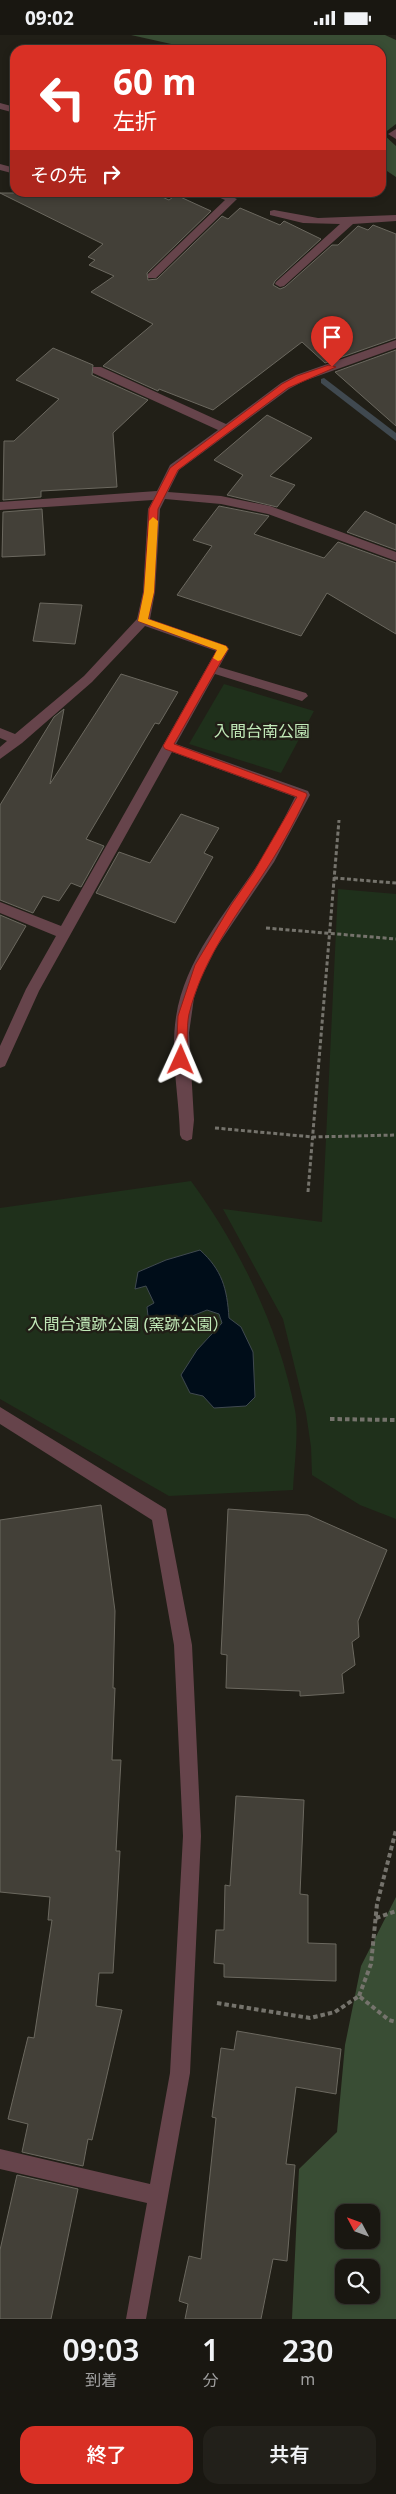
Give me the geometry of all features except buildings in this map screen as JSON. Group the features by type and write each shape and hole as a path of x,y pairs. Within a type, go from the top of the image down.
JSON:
{"street":[{"path":"396,132 393,134 396,136"},
{"path":"152,276 232,199 226,197"},
{"path":"274,213 304,220 396,219"},
{"path":"280,284 350,220"},
{"path":"0,754 88,679 143,621 149,592 154,509 174,468 279,391 300,378 396,344"},
{"path":"97,370 227,429"},
{"path":"0,506 161,495 247,503 396,557"},
{"path":"0,1062 33,989 223,649 143,621"},
{"path":"212,669 302,696"},
{"path":"0,733 17,739"},
{"path":"168,746 302,795 290,821 257,876 205,955 195,976 184,1016 181,1043 187,1130"},
{"path":"0,907 64,933"},
{"path":"0,1415 160,1515 182,1645 192,1836 180,2073 136,2319"},
{"path":"0,2159 158,2196"}],"path":[{"path":"308,1192 339,820"},
{"path":"334,878 396,883"},
{"path":"266,928 396,939"},
{"path":"187,1130 313,1137 396,1135"},
{"path":"330,1419 396,1419"},
{"path":"184,1997 310,2018 334,2011 358,1995 370,1964 378,1904 396,1830"},
{"path":"376,1918 396,1911"},
{"path":"358,1995 389,2020 396,2022"}],"green space":[{"path":"131,35 385,35 396,40 396,124 386,132 386,45 176,45"},
{"path":"386,137 396,146 396,177 386,170"},
{"name":"入間台南公園","path":"224,684 314,711 281,773 189,744"},
{"path":"338,889 396,894 396,1519 360,1505 312,1475 311,1447 306,1413 283,1319 223,1209 322,1222"},
{"name":"入間台遺跡公園 (窯跡公園）","path":"191,1181 226,1234 241,1261 268,1319 279,1349 288,1379 296,1419 293,1490 169,1496 0,1399 0,1208"},
{"path":"396,1897 396,2319 292,2319 299,2169 337,2132 345,2045 361,1966"}],"water":[{"path":"200,1250 218,1272 225,1289 229,1318 241,1327 253,1352 255,1397 246,1406 214,1408 203,1396 190,1393 181,1375 197,1350 222,1323 219,1314 207,1310 175,1323 148,1316 147,1307 154,1303 146,1286 135,1289 138,1272 166,1260"}],"waterway":[{"path":"324,381 396,438"}],"slow traffic":[{"path":"153,521 149,592 143,621 223,649 218,658"}],"route":[{"path":"181,1060 184,1016 189,995 200,965 234,908 257,876 290,821 302,795 168,746 223,649 143,621 149,592 154,509 174,468 285,386 300,378 332,367"}]}
